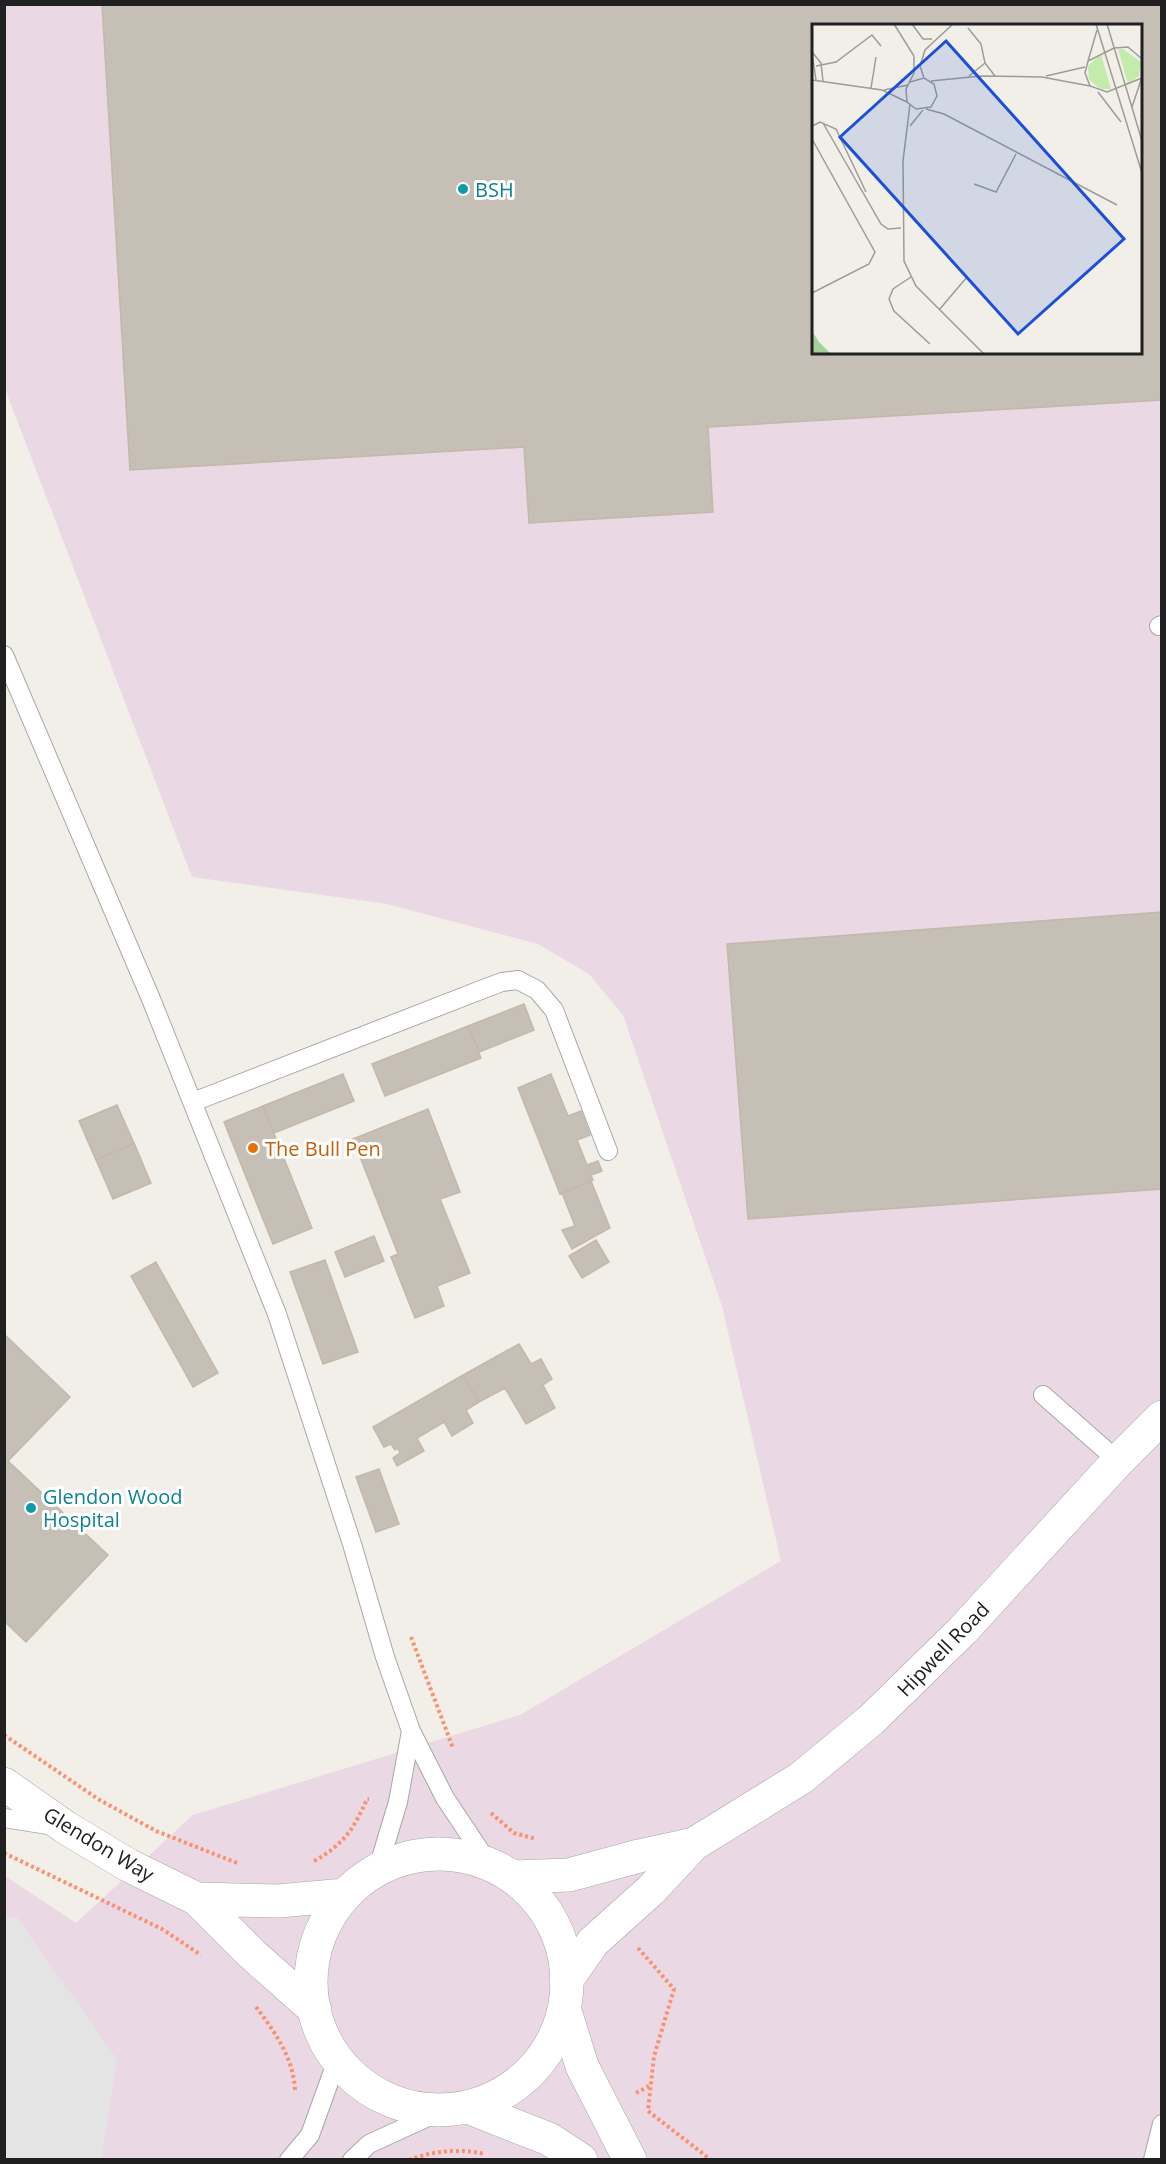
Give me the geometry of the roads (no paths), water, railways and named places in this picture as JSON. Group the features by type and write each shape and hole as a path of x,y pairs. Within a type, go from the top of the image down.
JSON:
{"street":[{"name":"Hipwell Road","path":"456,2109 506,2092 540,2062 565,1996 593,1942 651,1890 694,1844 801,1778 872,1720 963,1630 1161,1417"},
{"name":"Glendon Way","path":"4,1784 65,1827 128,1865 197,1899 252,1954 315,2010"},
{"name":"Hipwell Road","path":"503,1872 569,1875 694,1844"},
{"path":"581,2160 549,2139 456,2109 399,2103 358,2081 337,2060 316,2019 310,1974 325,1921 352,1886 371,1871 413,1855 454,1853 503,1872 551,1917 566,1959 565,1996 582,2066 630,2160"},
{"name":"Glendon Way","path":"197,1899 279,1901 345,1895"}],"lane":[{"path":"4,655 193,1102 277,1314 352,1544 385,1657 411,1731 445,1798 503,1872"},
{"path":"193,1102 486,988 502,982 518,980 537,990 554,1010 608,1151"},
{"path":"1043,1395 1118,1461"},
{"path":"378,1868 398,1802 411,1731"},
{"path":"4,1818 65,1827"},
{"path":"289,2160 310,2135 337,2060"},
{"path":"352,2160 369,2144 456,2109"},
{"path":"1153,2160 1161,2124"}],"place":[{"name":"BSH","path":"463,189"},
{"name":"The Bull Pen","path":"253,1148"},
{"name":"Glendon Wood Hospital","path":"31,1508"}]}
